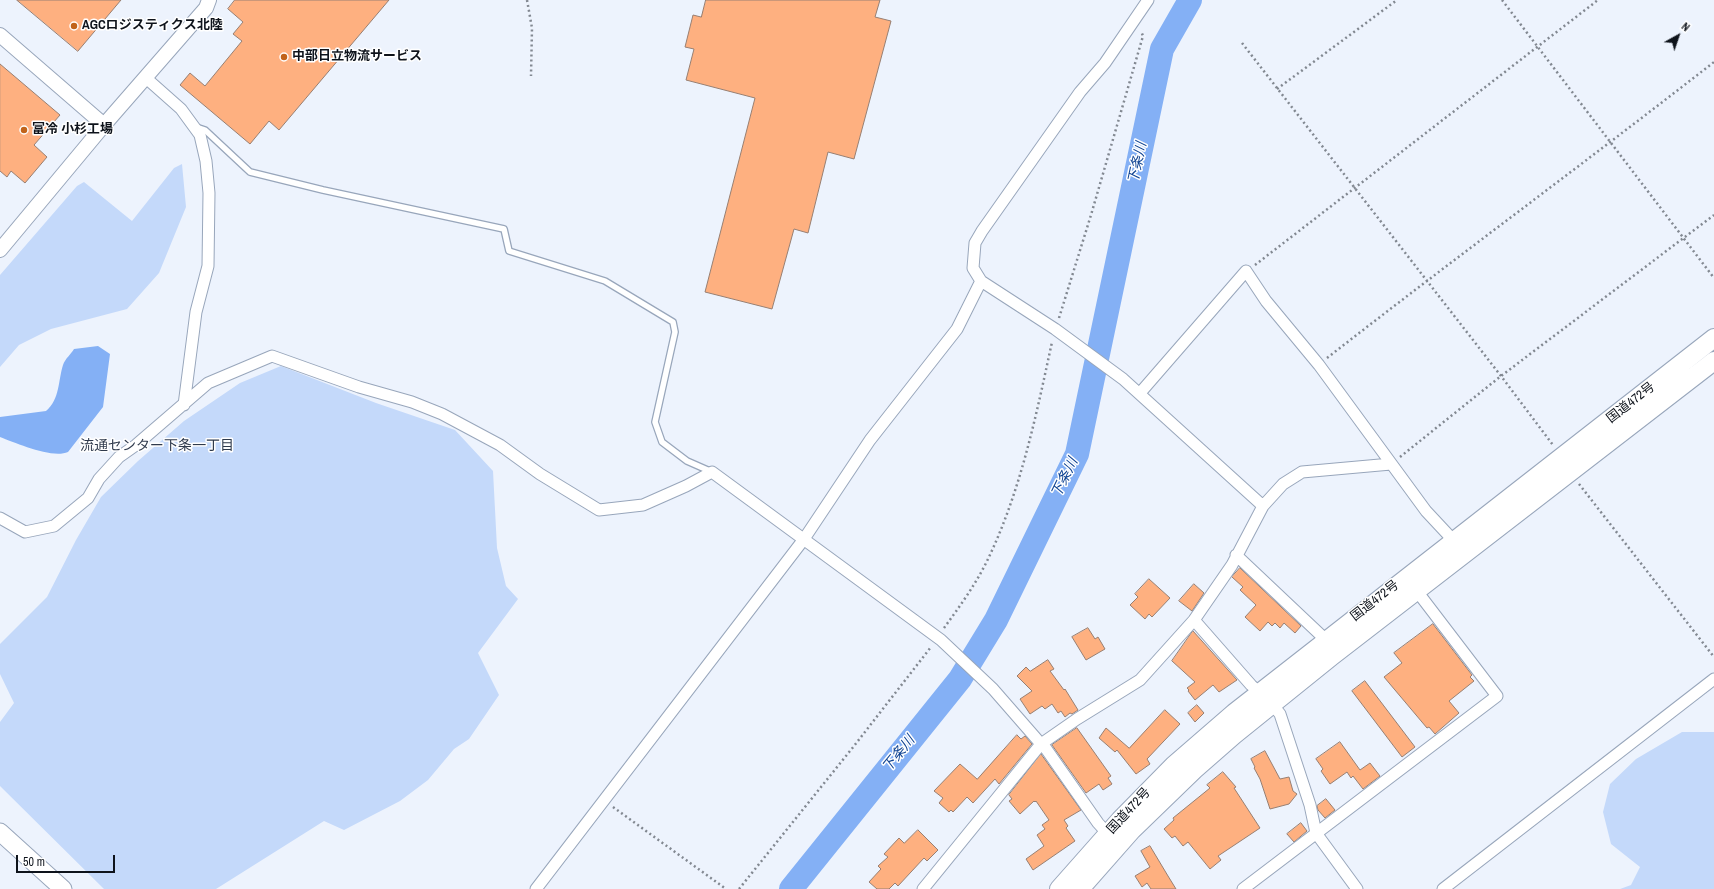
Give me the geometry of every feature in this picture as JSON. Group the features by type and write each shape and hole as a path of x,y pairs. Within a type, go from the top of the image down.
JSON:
{"highway":[{"name":"国道472号","path":"1080,889 1132,830 1194,770 1234,735 1266,699 1326,640 1412,584 1567,464 1714,338"},
{"name":"国道472号","path":"1059,889 1108,834 1174,765 1234,713 1266,699 1332,656 1412,584 1454,541 1714,361"}],"main road":[{"path":"0,832 63,889"}],"street":[{"path":"1,248 206,8 208,0"},
{"path":"1148,0 1105,63 1080,92 975,243 973,268 981,281 1057,331 1123,379 1263,506"},
{"path":"0,34 104,126"},
{"path":"146,78 181,109 200,136 206,161 209,193 208,266 196,312 184,404"},
{"path":"1140,393 1246,271 1266,301 1319,365 1426,511 1454,541"},
{"path":"536,889 804,539 870,440 957,329 981,281"},
{"path":"0,518 24,532 54,526 88,498 99,478 119,457 208,383 272,356 359,387 412,402 442,414 500,445 540,474 599,510 643,505 686,486 712,472 939,639 993,688 1042,744 1098,823 1108,834"},
{"path":"923,889 1022,766 1042,744 1077,719 1140,680 1194,620 1232,565 1263,506 1284,484 1302,472 1391,464"},
{"path":"1236,555 1326,640"},
{"path":"1243,889 1497,696 1412,584"},
{"path":"1194,620 1251,685 1280,714 1310,806 1316,833 1357,889"},
{"path":"1443,889 1714,679"}],"lane":[{"path":"193,126 205,130 250,172 323,190 504,230 509,250 605,281 674,322 675,332 655,422 662,442 687,461 712,472"}],"path":[{"path":"527,0 532,28 531,76"},
{"path":"1277,88 1397,0"},
{"path":"1502,0 1714,278"},
{"path":"1246,271 1598,0"},
{"path":"739,889 939,639 970,592 988,559 1012,502 1033,432 1057,331 1143,36 1140,28 1133,22"},
{"path":"1242,43 1426,282 1501,376 1567,464 1578,483 1714,657"},
{"path":"1319,365 1714,62"},
{"path":"1391,464 1501,376 1714,215"},
{"path":"604,801 726,889"}],"shaded area":[{"path":"182,164 186,207 159,273 127,309 51,329 19,345 0,367 0,275 77,186 84,182 132,221 174,168"},
{"path":"281,366 376,403 455,430 493,471 497,548 506,586 518,599 478,653 499,695 469,739 454,749 428,780 400,801 344,830 324,821 216,889 104,889 0,786 0,722 14,703 0,674 0,644 47,597 76,540 101,497 138,461 184,421 240,383"},
{"path":"1682,732 1714,732 1714,889 1620,889 1631,885 1640,867 1611,844 1603,812 1610,784 1636,759"}],"water":[{"path":"98,346 110,354 103,407 68,452 61,454 44,452 0,437 0,417 46,411 54,401 64,363 74,349"}],"building":[{"name":"AGCロジスティクス北陸","path":"17,0 121,0 78,51"},
{"name":"中部日立物流サービス","path":"235,0 389,0 279,130 269,121 250,144 180,85 190,73 205,86 242,41 233,34 243,22 228,9"},
{"path":"706,0 880,0 875,17 891,21 854,159 828,152 808,233 794,229 772,309 705,292 755,98 686,80 694,49 685,47 693,15 701,17"},
{"name":"富冷 小杉工場","path":"0,64 60,115 34,145 47,157 25,183 11,171 7,177 0,171"},
{"path":"1240,568 1301,626 1295,633 1284,623 1280,628 1275,623 1272,626 1268,622 1260,631 1245,617 1256,605 1240,590 1243,587 1232,577"},
{"path":"1149,579 1170,598 1152,617 1149,614 1145,619 1130,605 1138,597 1135,594"},
{"path":"1194,584 1204,593 1192,611 1179,601"},
{"path":"1433,624 1472,675 1470,677 1474,681 1449,701 1459,713 1435,734 1429,727 1427,728 1384,677 1402,663 1394,653"},
{"path":"1088,628 1095,639 1098,637 1105,649 1086,660 1072,637"},
{"path":"1193,631 1237,680 1219,692 1213,685 1195,700 1187,688 1195,682 1172,661"},
{"path":"1048,660 1054,669 1050,671 1064,690 1065,689 1078,710 1065,717 1061,711 1058,713 1052,704 1045,709 1042,706 1030,714 1020,699 1032,691 1017,676 1026,667 1030,671"},
{"path":"1365,681 1415,747 1402,757 1352,691"},
{"path":"1197,705 1204,713 1195,722 1188,713"},
{"path":"1165,710 1180,724 1147,759 1150,764 1136,774 1117,750 1115,752 1099,738 1106,728 1129,748"},
{"path":"1077,728 1111,776 1108,778 1112,784 1103,790 1099,784 1086,793 1052,745"},
{"path":"1017,735 1021,739 1025,736 1032,744 999,784 995,779 973,803 967,797 953,812 951,810 949,812 939,803 943,798 934,791 960,764 977,779"},
{"path":"1340,742 1360,770 1370,763 1380,776 1363,789 1353,776 1351,778 1347,772 1330,784 1321,771 1323,769 1316,759"},
{"path":"1265,751 1280,779 1289,777 1293,791 1297,794 1289,804 1270,809 1260,779 1251,759"},
{"path":"1041,754 1081,810 1064,820 1068,826 1066,828 1075,841 1033,870 1026,859 1044,846 1037,835 1045,829 1042,825 1049,820 1036,801 1034,801 1020,814 1009,801 1012,799 1009,795"},
{"path":"1223,772 1236,787 1234,788 1260,828 1218,856 1221,860 1210,869 1188,842 1183,846 1175,836 1172,838 1164,829 1174,820 1173,818 1210,788 1207,785"},
{"path":"1326,799 1335,810 1325,818 1318,810 1317,806"},
{"path":"1301,823 1307,831 1294,842 1287,834"},
{"path":"918,830 938,850 927,861 924,858 898,886 895,883 889,889 877,889 869,882 881,869 878,866 888,857 884,854 899,838 904,843"},
{"path":"1150,846 1176,889 1151,889 1147,883 1142,887 1135,876 1150,867 1141,851"}],"waterway":[{"name":"下条川","path":"791,889 960,679 996,620 1077,454 1162,49 1190,0"}],"place":[{"name":"AGCロジスティクス北陸","path":"74,26"},
{"name":"中部日立物流サービス","path":"284,57"},
{"name":"富冷 小杉工場","path":"24,130"}],"district":[{"name":"流通センター下条一丁目","path":"157,446"}]}
